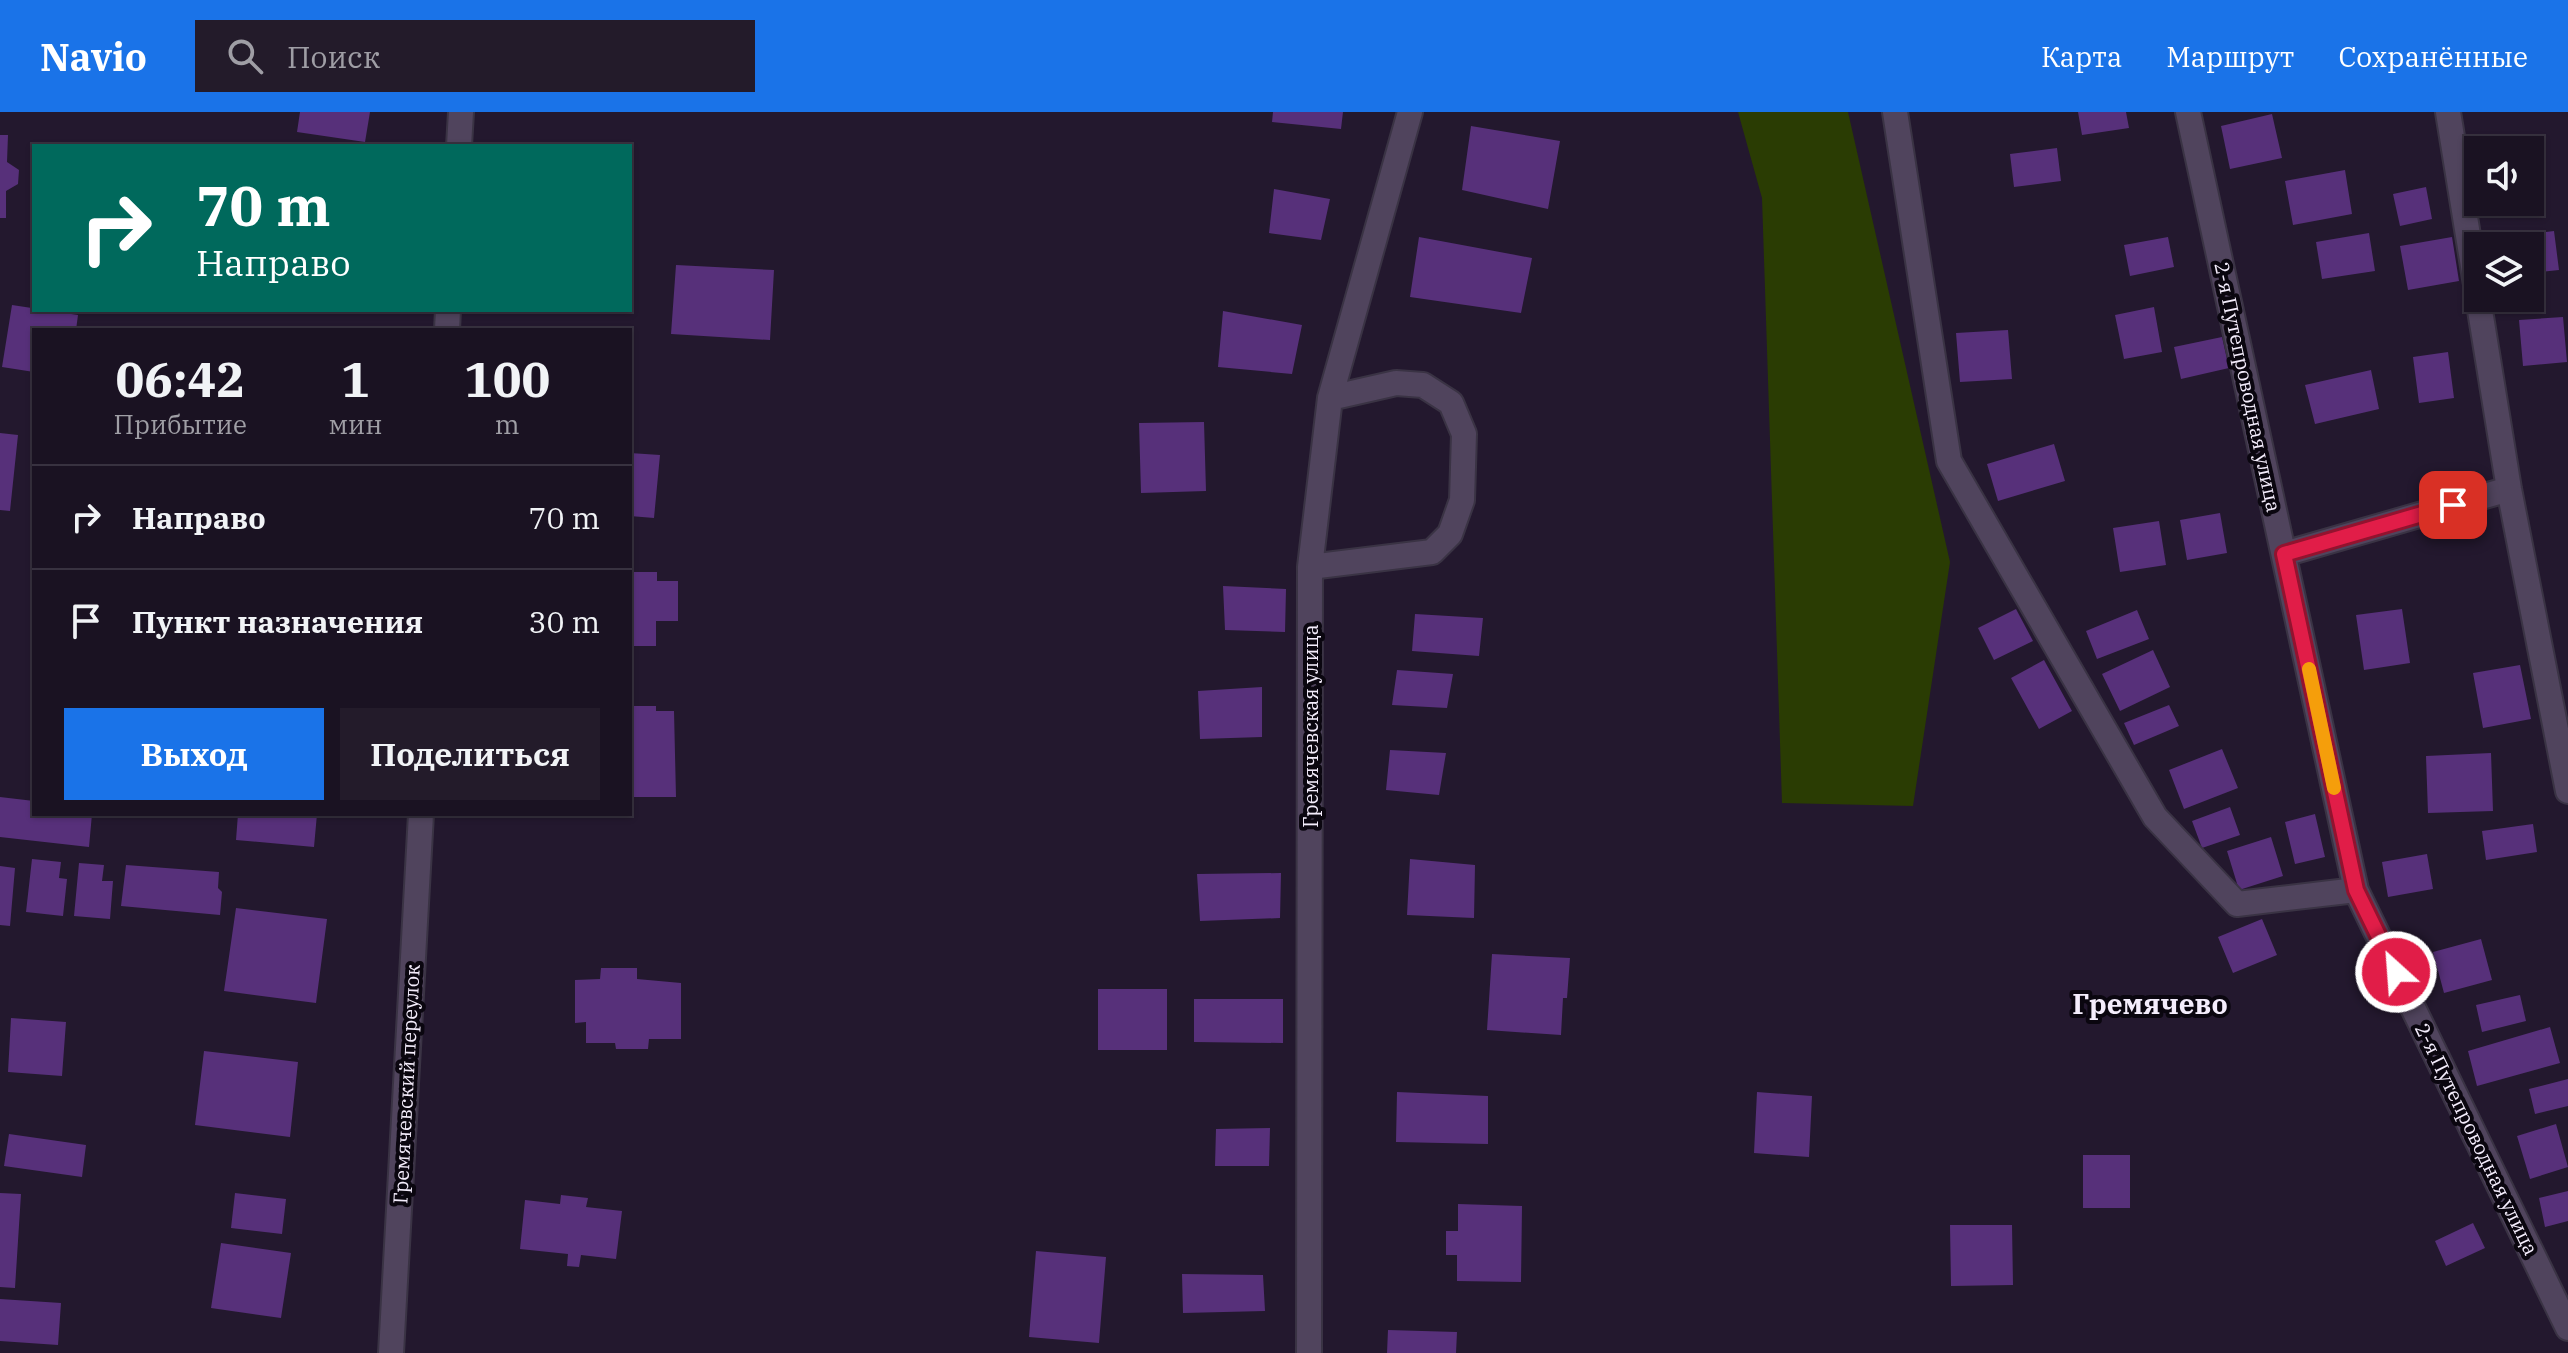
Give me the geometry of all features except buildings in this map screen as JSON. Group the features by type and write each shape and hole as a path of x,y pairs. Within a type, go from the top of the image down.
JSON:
{"street":[{"path":"459,144 461,112"},
{"name":"Гремячевская улица","path":"1309,1353 1310,567 1330,398 1410,112"},
{"path":"1895,112 1949,461 2155,817 2237,904 2356,890"},
{"name":"2-я Путепроводная улица","path":"2188,112 2356,890 2568,1328"},
{"path":"2448,112 2467,232"},
{"path":"2480,312 2509,489 2568,791"},
{"path":"1310,567 1432,552 1450,534 1462,500 1464,434 1451,403 1423,385 1396,383 1330,398"},
{"path":"2284,554 2509,489"},
{"name":"Гремячевский переулок","path":"391,1353 421,816"}],"green space":[{"path":"1738,112 1848,112 1950,562 1913,806 1782,803 1762,198"}],"slow traffic":[{"path":"2309,669 2334,788"}],"district":[{"name":"Гремячево","path":"2150,1003"}],"route":[{"path":"2396,972 2356,890 2284,554 2453,505"}]}
